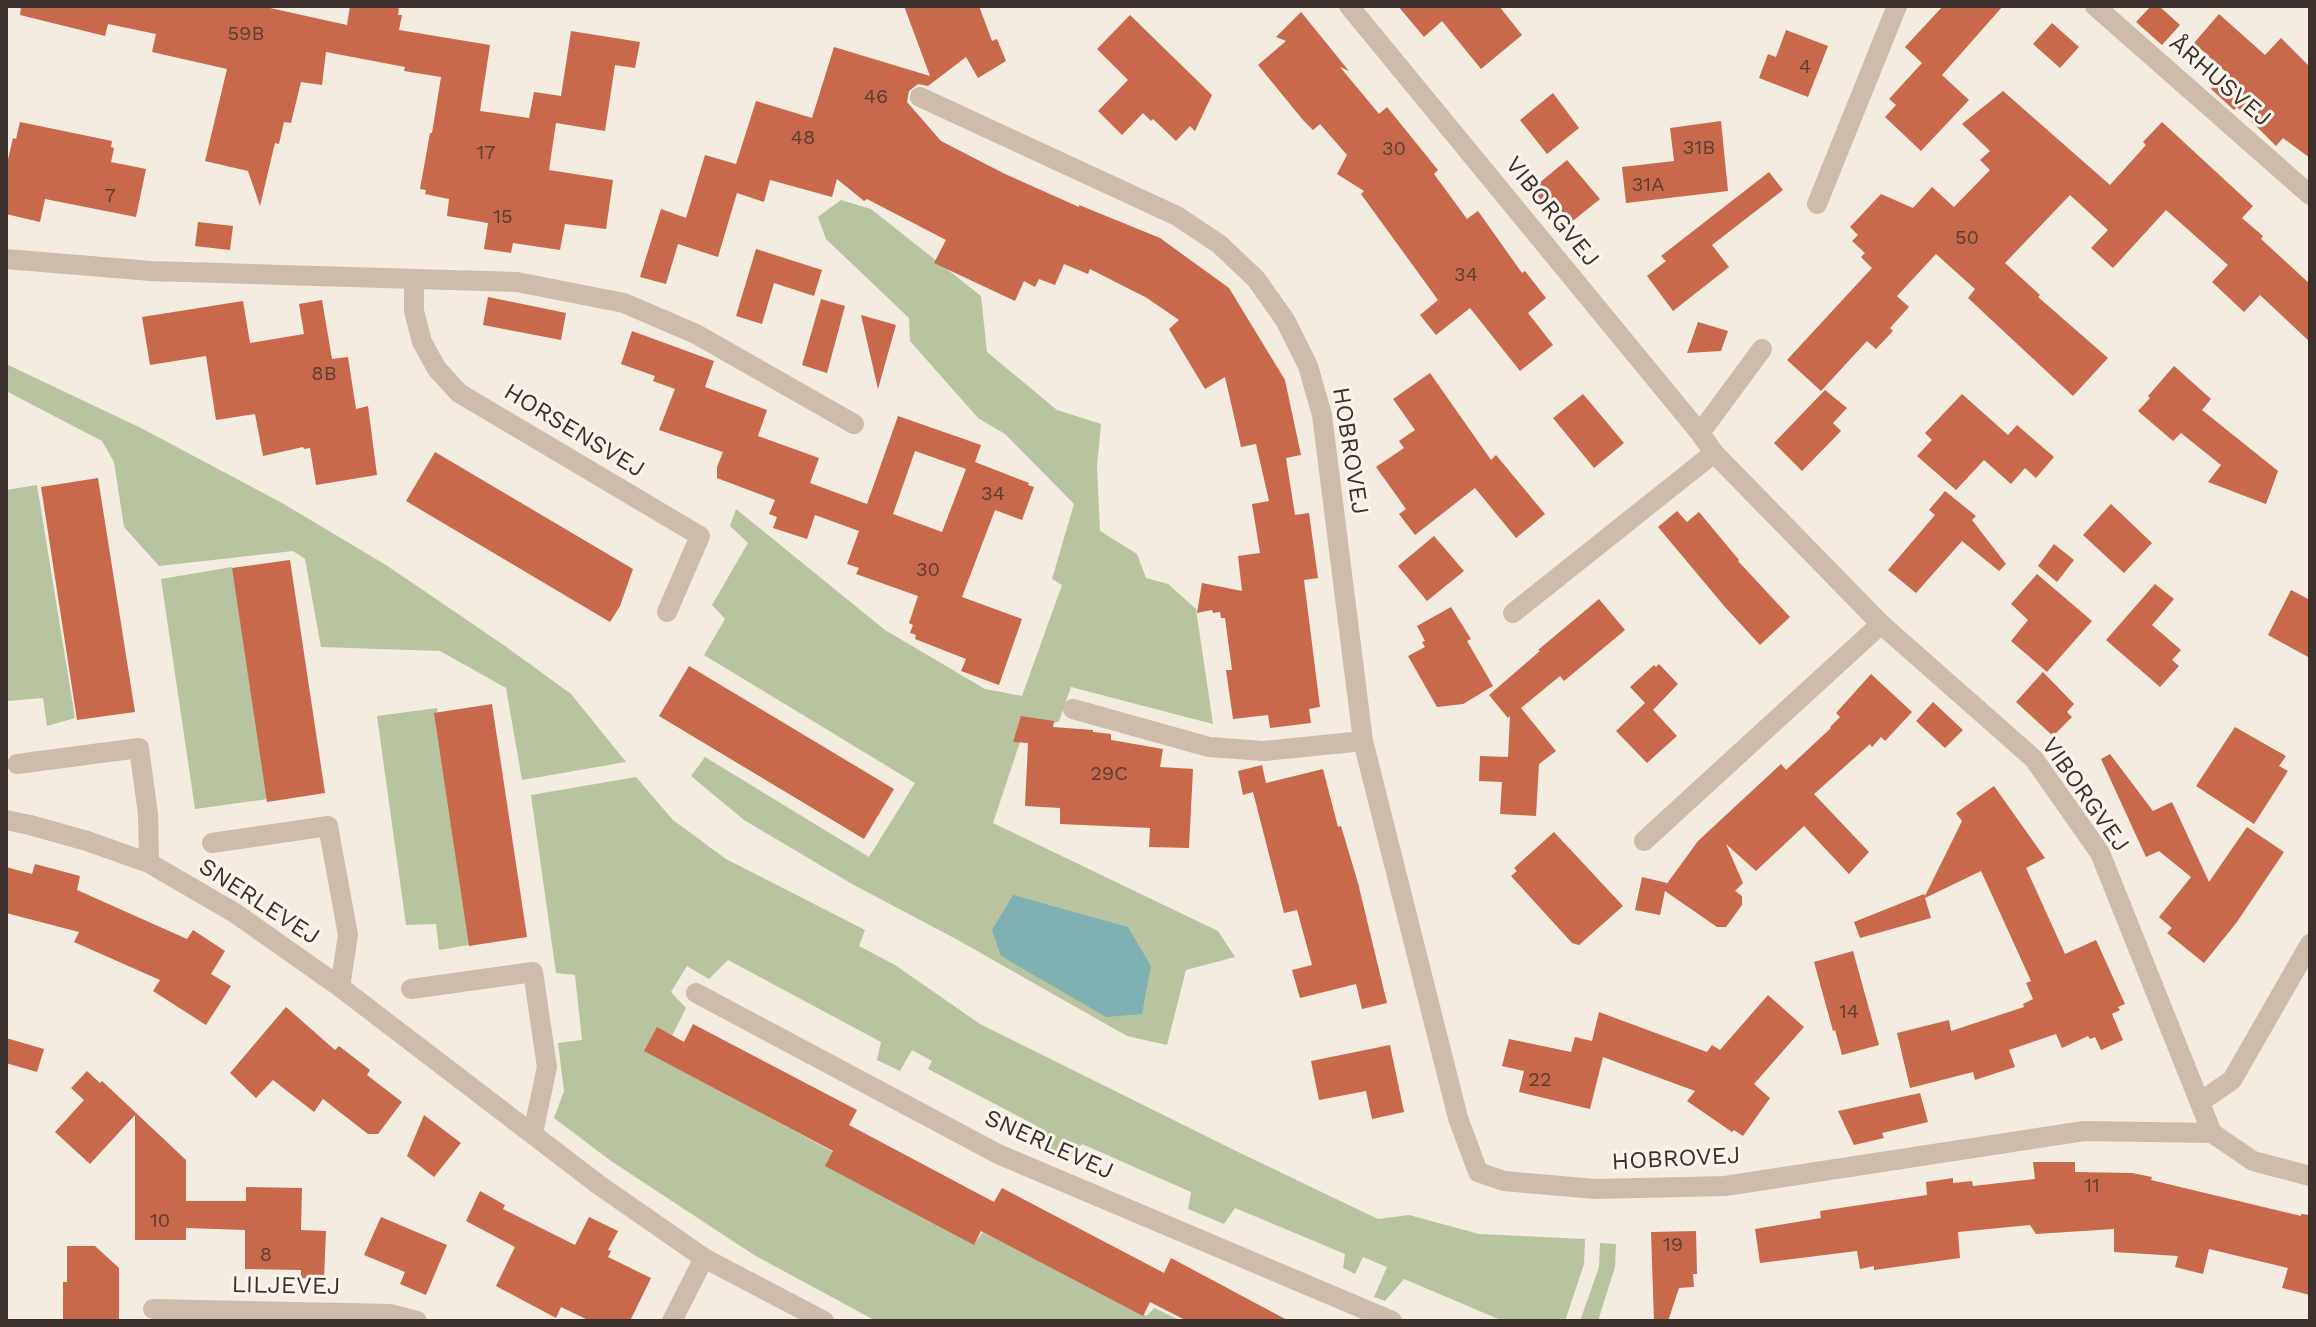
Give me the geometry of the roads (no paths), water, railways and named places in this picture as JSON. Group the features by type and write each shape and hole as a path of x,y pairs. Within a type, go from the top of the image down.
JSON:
{"street":[{"name":"VIBORGVEJ","path":"1349,6 1714,453 1881,624 2034,759 2100,853 2212,1133"},
{"path":"1817,204 1897,6"},
{"name":"ÅRHUSVEJ","path":"2095,6 2310,195"},
{"name":"HOBROVEJ","path":"920,97 1177,216 1219,244 1256,279 1285,320 1308,366 1322,415 1363,741 1458,1118 1478,1172 1504,1181 1595,1189 1725,1186 2084,1131 2212,1133"},
{"path":"6,259 151,271 517,282 624,303 696,334 854,424"},
{"name":"HORSENSVEJ","path":"414,279 414,311 422,342 437,369 459,393 700,536 667,612"},
{"path":"1700,433 1762,349"},
{"path":"1513,613 1714,453"},
{"path":"1644,841 1881,624"},
{"path":"1073,709 1209,747 1264,751 1363,741"},
{"path":"17,764 139,748 148,814 149,863"},
{"name":"SNERLEVEJ","path":"6,820 87,841 149,863 235,913 340,987 599,1185 704,1258 824,1321"},
{"name":"SNERLEVEJ","path":"212,843 328,826 348,935 340,987"},
{"path":"2200,1102 2232,1080 2310,944"},
{"path":"411,989 533,972 547,1067 533,1133"},
{"name":"SNERLEVEJ","path":"696,993 998,1154 1392,1321"},
{"path":"2212,1133 2253,1161 2310,1176"},
{"path":"672,1321 704,1258"},
{"name":"LILJEVEJ","path":"153,1309 390,1314 417,1321"}],"water":[{"path":"1013,895 1128,927 1151,966 1142,1014 1106,1017 1001,956 992,930"}]}
